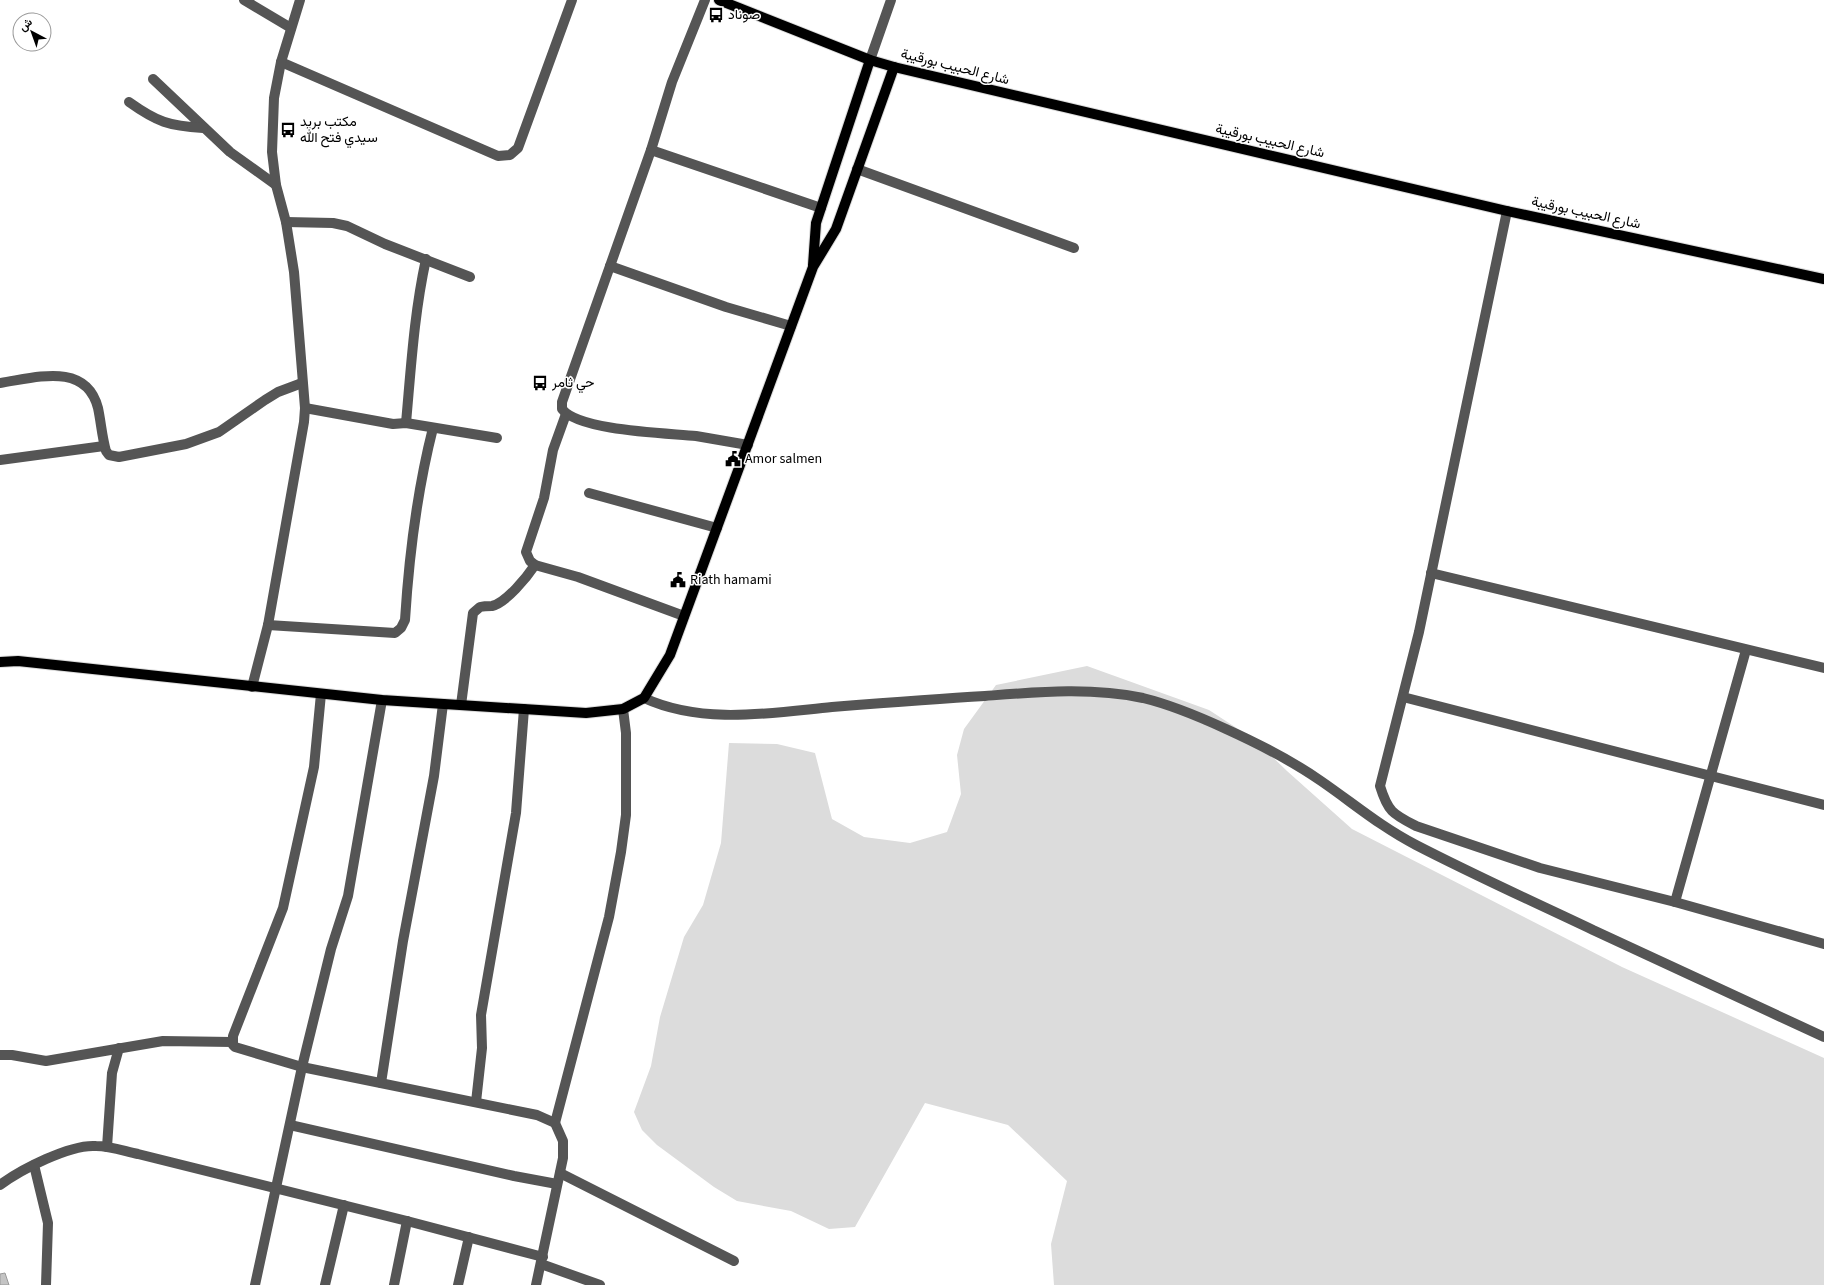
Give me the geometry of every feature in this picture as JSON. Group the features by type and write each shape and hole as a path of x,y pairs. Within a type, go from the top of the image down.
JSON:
{"main road":[{"name":"شارع الحبيب بورقيبة","path":"719,0 870,60 894,67 1507,211 1824,279"},
{"path":"813,267 816,223 820,208 870,60"},
{"path":"0,662 18,661 382,700 586,714 623,709 644,698 670,655 813,267 836,229 894,67"}],"street":[{"path":"244,0 291,28"},
{"path":"252,687 268,625 298,462 305,408 294,272 286,222 276,185 272,152 274,98 281,62 300,0"},
{"path":"281,62 498,156 510,155 518,148 572,0"},
{"path":"704,0 672,82 651,150 562,402 562,409 566,414 581,421 612,427 696,436 748,444"},
{"path":"870,60 891,0"},
{"path":"153,79 230,152 276,185"},
{"path":"129,102 150,117 166,123 203,128"},
{"path":"651,150 820,208"},
{"path":"857,170 1074,248"},
{"path":"1507,211 1431,573 1403,697 1380,786 1386,804 1397,816 1416,826 1540,868 1675,902 1824,944"},
{"path":"286,222 333,223 347,226 385,244 470,277"},
{"path":"406,424 413,335 418,297 426,260"},
{"path":"610,266 713,303 791,326"},
{"path":"0,383 46,376 64,376 78,381 91,394 97,407 104,446 109,455 119,457 186,444 219,432 278,392 302,383"},
{"path":"305,408 393,424 406,424 497,438"},
{"path":"566,414 553,450 544,498 526,552 530,561 535,565 578,577 684,616"},
{"path":"268,625 395,633 401,628 405,620 409,560 433,428"},
{"path":"0,460 104,446"},
{"path":"590,493 717,528"},
{"path":"461,705 473,613 480,607 493,606 510,594 526,579 535,565"},
{"path":"1431,573 1824,668"},
{"path":"1675,902 1746,650"},
{"path":"644,698 673,708 697,713 720,714 754,714 1034,692 1070,691 1106,693 1144,699 1194,714 1274,751 1321,781 1373,820 1416,845 1523,897 1824,1037"},
{"path":"321,694 314,767 283,908 232,1042 235,1047 302,1067 537,1115 555,1123"},
{"path":"1403,697 1824,805"},
{"path":"255,1285 302,1067 331,949 348,896 382,700"},
{"path":"380,1083 406,926 434,776 443,704"},
{"path":"476,1102 482,1048 481,1015 516,813 524,709"},
{"path":"536,1285 562,1158 563,1141 555,1123 609,917 621,852 626,815 626,733 623,709"},
{"path":"0,1055 12,1055 46,1061 163,1041 232,1042"},
{"path":"107,1147 112,1073 119,1048"},
{"path":"290,1126 514,1176 557,1184"},
{"path":"0,1185 34,1165 84,1146 107,1147 469,1237 542,1260 600,1285"},
{"path":"34,1165 48,1223 46,1285"},
{"path":"560,1173 734,1261"},
{"path":"325,1285 344,1205"},
{"path":"394,1285 407,1221"},
{"path":"458,1285 469,1237"}],"shaded area":[{"path":"1087,666 1209,710 1255,740 1287,771 1352,829 1622,967 1824,1058 1824,1285 1054,1285 1051,1244 1067,1181 1008,1125 925,1103 855,1227 829,1229 791,1211 737,1201 714,1187 657,1145 642,1130 634,1112 651,1066 660,1017 684,937 703,905 721,843 729,743 777,744 815,753 832,819 864,837 910,843 947,832 961,794 957,755 964,729 996,685"}],"building":[{"path":"5,1273 9,1285 0,1285 0,1274"}],"place":[{"name":"صوناد","path":"716,15"},
{"name":"مكتب بريد سيدي فتح الله","path":"288,130"},
{"name":"حي ثامر","path":"540,383"},
{"name":"Amor salmen","path":"733,459"},
{"name":"Riath hamami","path":"678,580"}]}
